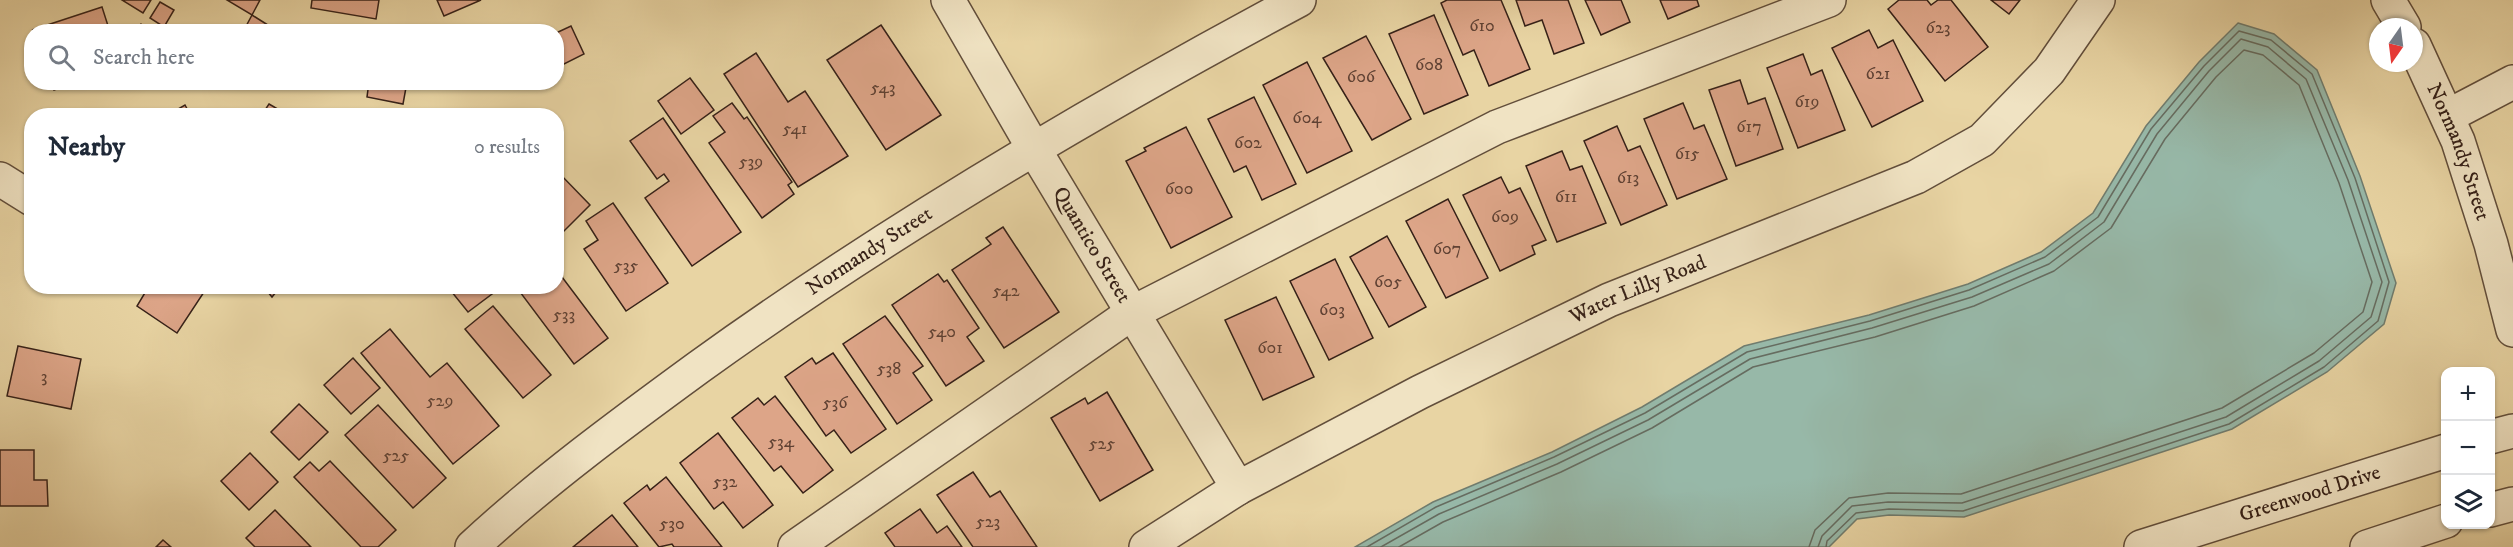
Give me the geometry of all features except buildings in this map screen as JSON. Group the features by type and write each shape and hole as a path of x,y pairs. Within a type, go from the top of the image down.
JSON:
{"street":[{"name":"Quantico Street","path":"948,0 1034,149 1238,488"},
{"name":"Normandy Street","path":"472,547 503,519 638,411 780,308 897,231 1159,74 1299,0"},
{"path":"795,547 1132,313 1497,127 1829,0"},
{"name":"Water Lilly Road","path":"1146,547 1238,488 1420,392 1609,300 1916,177 1982,140 2049,71 2097,0"},
{"path":"2388,0 2399,18"},
{"name":"Normandy Street","path":"2423,64 2448,116 2491,244 2513,330"},
{"path":"2448,116 2513,82"},
{"path":"0,179 24,194"},
{"path":"2495,436 2513,431"},
{"name":"Greenwood Drive","path":"2140,547 2441,452"},
{"path":"2495,509 2513,504"},
{"path":"2367,547 2444,530"}],"water":[{"path":"2238,23 2274,34 2317,70 2360,176 2396,283 2384,324 2327,372 2232,429 1964,517 1889,515 1857,519 1829,547 1355,547 1433,502 1552,452 1642,407 1744,346 1869,315 1968,284 2041,252 2093,213 2146,126 2199,62"}]}
